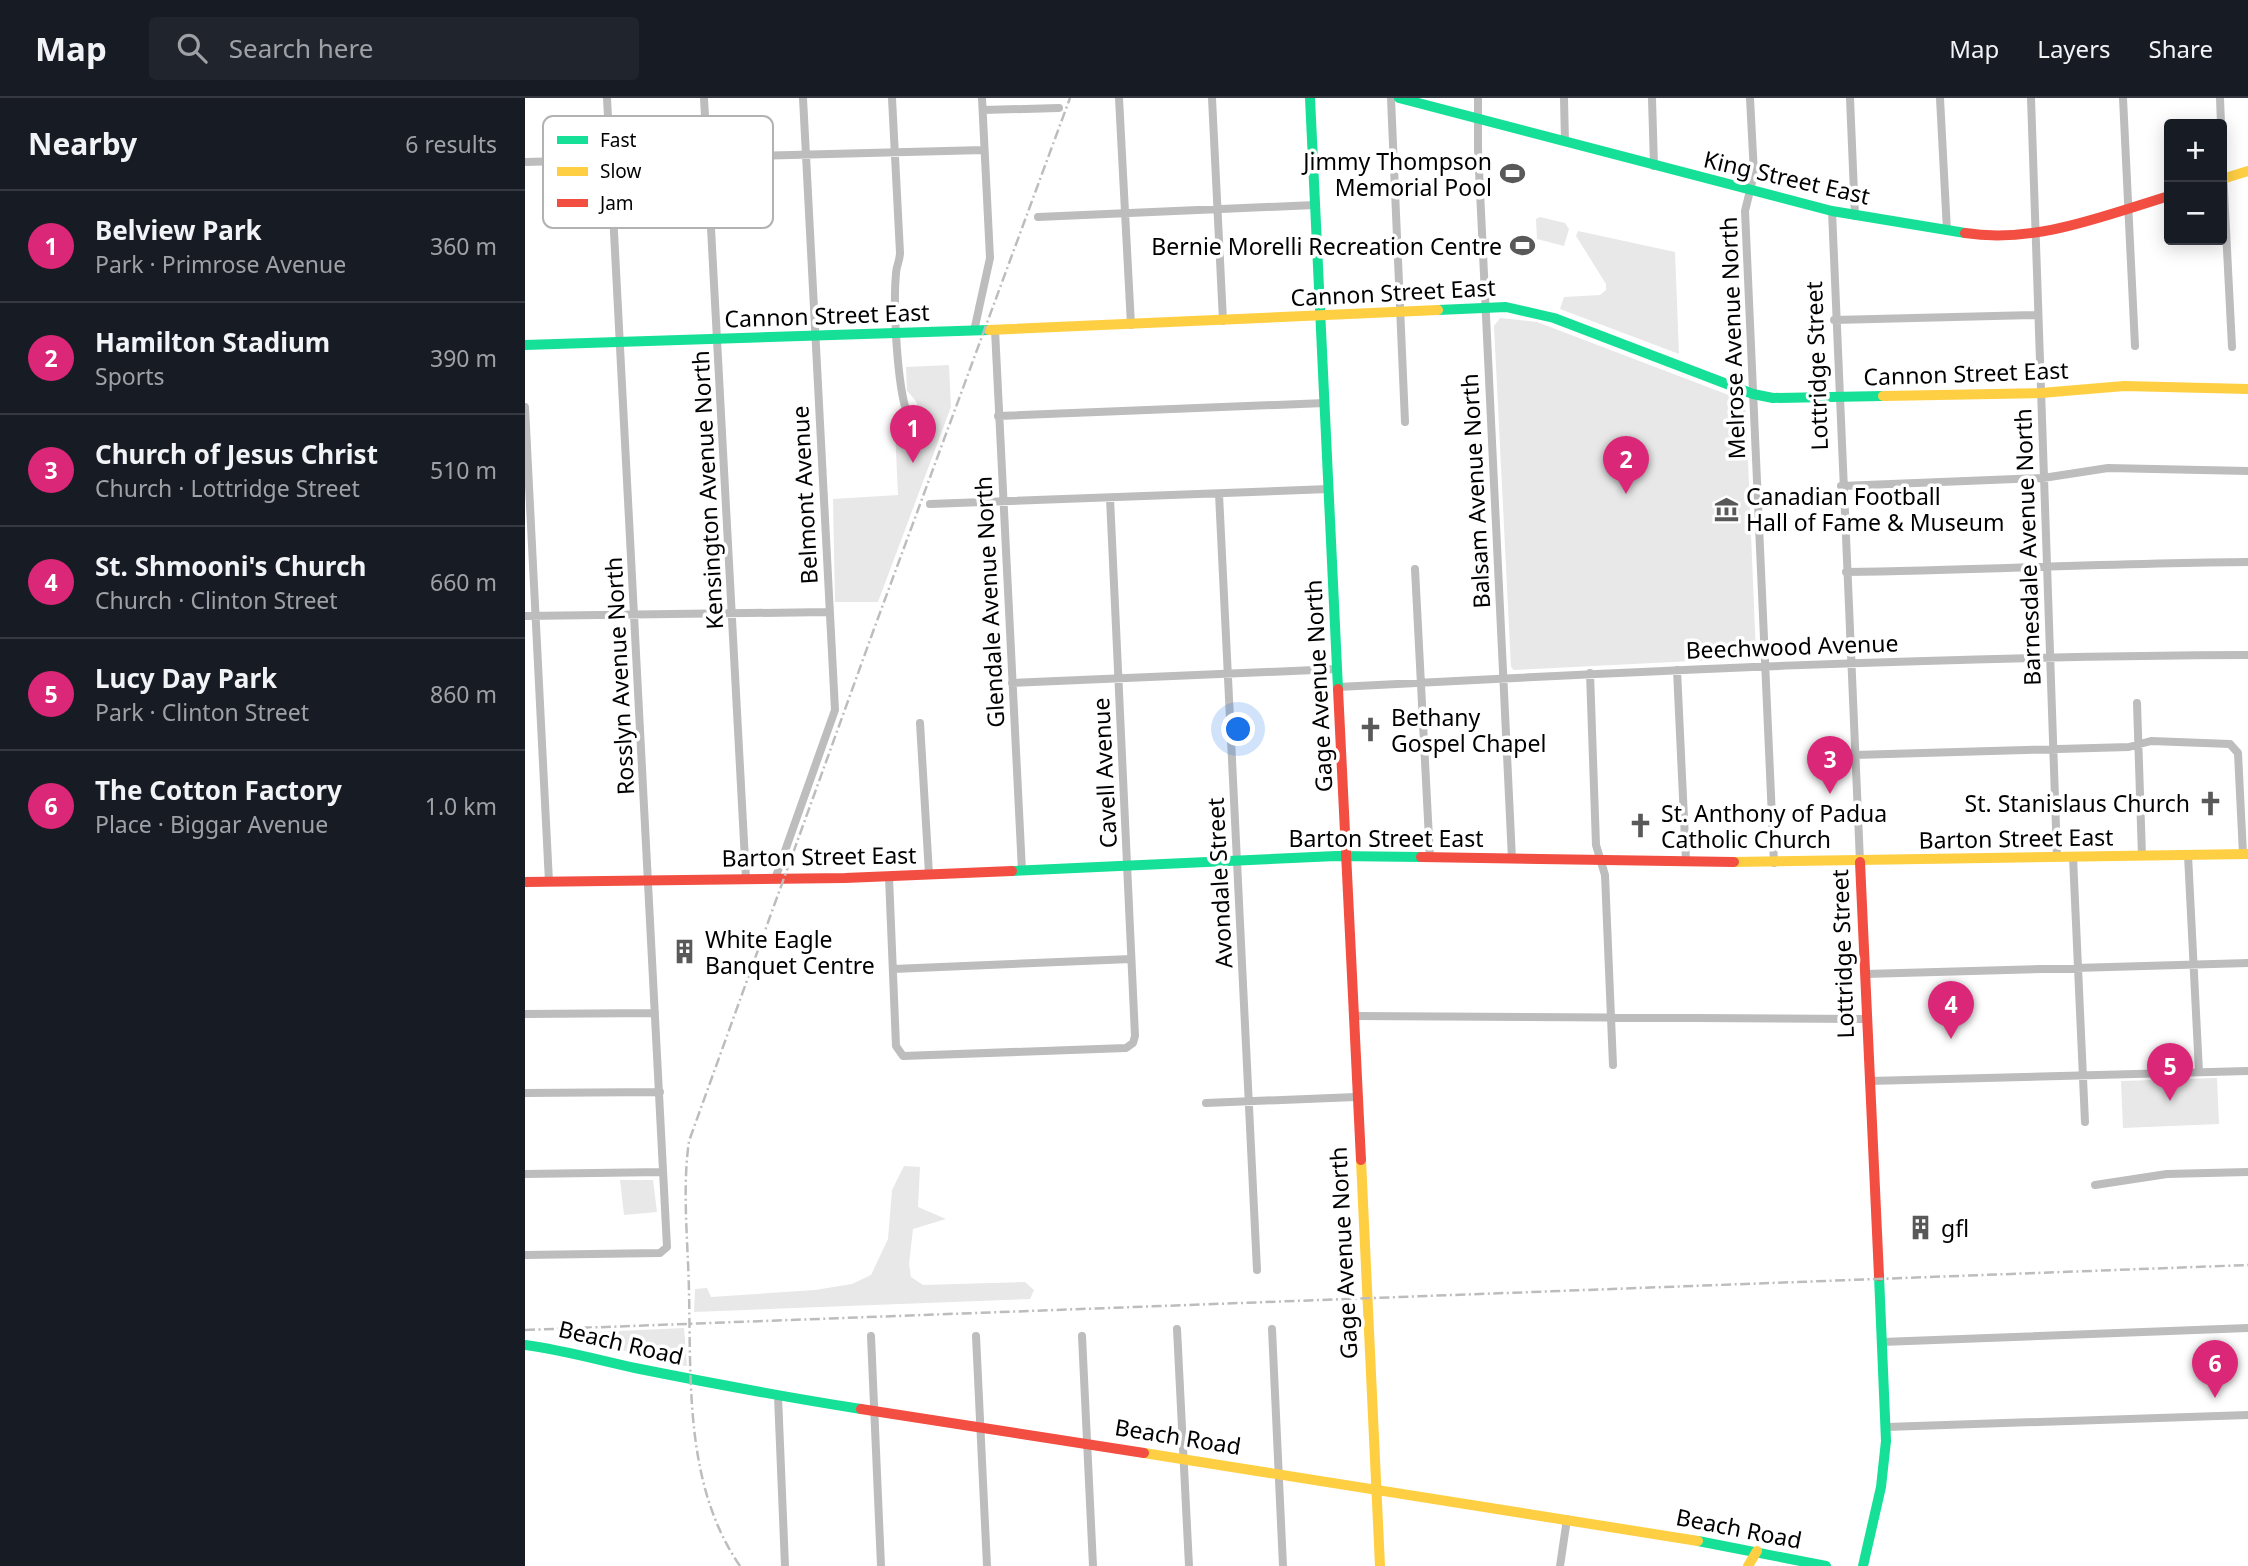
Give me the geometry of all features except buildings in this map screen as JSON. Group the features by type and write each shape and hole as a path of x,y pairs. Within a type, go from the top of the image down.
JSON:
{"main road":[{"name":"Gage Avenue North","path":"1310,98 1380,1566"},
{"name":"King Street East","path":"1399,98 1478,121 1832,211 1947,231 2003,236 2037,234 2164,198"},
{"path":"2227,178 2248,171"},
{"name":"Cannon Street East","path":"525,345 1131,325 1486,307 1525,309 1753,394 1784,399 2041,393 2124,386 2248,389"},
{"name":"Barton Street East","path":"525,882 888,877 1347,856 1774,863 2245,854"},
{"name":"Lottridge Street","path":"1860,862 1886,1427 1883,1477 1863,1566"},
{"name":"Beach Road","path":"525,1345 566,1350 631,1367 778,1396 1184,1457 1567,1519 1757,1551 1826,1566"},
{"path":"1748,1566 1757,1551"}],"street":[{"name":"Rosslyn Avenue North","path":"607,98 608,116"},
{"name":"Kensington Avenue North","path":"704,98 705,116"},
{"name":"Belmont Avenue","path":"775,879 835,710 803,98"},
{"path":"892,98 900,253 896,276 898,333 901,396 907,413"},
{"path":"974,331 990,258 982,98"},
{"path":"1119,98 1131,325"},
{"path":"1212,98 1223,321"},
{"path":"1391,98 1405,422"},
{"name":"Balsam Avenue North","path":"1478,98 1512,859"},
{"path":"1564,98 1565,142"},
{"path":"1652,98 1654,166"},
{"name":"Melrose Avenue North","path":"1750,98 1754,174 1745,211 1774,863"},
{"path":"1850,98 1855,216"},
{"path":"1940,98 1947,231"},
{"name":"Barnesdale Avenue North","path":"2031,98 2057,858"},
{"path":"2123,98 2134,346"},
{"path":"2220,98 2221,119"},
{"path":"982,110 1059,108"},
{"path":"773,155 984,150"},
{"path":"525,162 543,161"},
{"path":"2223,182 2232,346"},
{"path":"1038,217 1315,205"},
{"name":"Lottridge Street","path":"1832,211 1860,862"},
{"name":"Rosslyn Avenue North","path":"525,1255 664,1251 660,1092 615,228"},
{"name":"Kensington Avenue North","path":"712,228 746,879"},
{"path":"1835,320 2038,315"},
{"name":"Glendale Avenue North","path":"995,330 1022,871"},
{"path":"998,416 1325,403"},
{"path":"525,407 549,882"},
{"path":"1842,486 2043,478 2108,468 2248,471"},
{"path":"930,504 1329,489"},
{"name":"Avondale Street","path":"1219,494 1257,1270"},
{"name":"Cavell Avenue","path":"893,969 896,1046 903,1056 1126,1048 1131,1045 1135,1036 1110,498"},
{"path":"1846,572 2047,568 2101,563 2248,562"},
{"path":"1415,569 1430,858"},
{"path":"525,616 830,612"},
{"name":"Beechwood Avenue","path":"1338,687 1764,665 2049,656 2248,655"},
{"path":"1012,683 1337,669"},
{"path":"1677,670 1686,861"},
{"path":"1590,674 1597,845 1605,875 1613,1065"},
{"path":"2137,703 2142,856"},
{"path":"920,723 929,874"},
{"path":"1854,755 2139,745 2151,741 2230,744 2238,753 2245,854"},
{"path":"2188,855 2199,1072"},
{"path":"2073,857 2085,1122"},
{"path":"888,877 893,969 1131,959"},
{"path":"1865,974 2248,963"},
{"path":"525,1014 655,1013"},
{"path":"1354,1016 1866,1019"},
{"path":"1869,1081 2248,1071"},
{"path":"525,1093 660,1092"},
{"path":"1206,1103 1356,1097"},
{"path":"525,1174 663,1172"},
{"path":"2095,1185 2167,1174 2248,1172"},
{"path":"1882,1342 2248,1328"},
{"path":"1177,1329 1189,1566"},
{"path":"1272,1329 1283,1566"},
{"path":"871,1336 881,1566"},
{"path":"977,1336 987,1566"},
{"path":"1082,1336 1093,1566"},
{"path":"778,1396 785,1566"},
{"path":"1886,1427 2248,1415"},
{"path":"1560,1566 1567,1519"}],"shaded area":[{"path":"1540,217 1565,223 1569,229 1564,246 1537,239 1536,219"},
{"path":"1578,231 1675,252 1679,354 1560,309 1564,297 1600,295 1606,290 1606,284 1576,236"},
{"path":"1500,318 1537,322 1734,397 1743,404 1746,412 1756,655 1752,658 1514,670 1511,667 1494,326"},
{"path":"949,365 951,407 878,602 835,602 833,499 898,495 895,429 913,426 919,416 919,407 907,391 906,367"},
{"path":"2217,1078 2219,1124 2123,1128 2121,1081"},
{"path":"904,1166 920,1167 918,1207 946,1219 913,1229 909,1264 911,1277 923,1285 1025,1282 1034,1290 1030,1299 694,1312 695,1289 707,1288 711,1297 815,1290 852,1284 871,1275 888,1239 892,1190"},
{"path":"620,1180 653,1180 657,1212 624,1215"},
{"path":"684,1328 687,1366 663,1364 572,1333"}],"railway":[{"path":"740,1566 722,1535 709,1502 695,1433 686,1216 689,1141 1070,98"},
{"path":"525,1330 2248,1265"}],"traffic: fast":[{"path":"1310,98 1338,689"},
{"path":"1399,98 1832,211 1965,233"},
{"path":"1438,310 1506,307 1554,318 1753,394 1773,398 1883,396"},
{"path":"525,345 989,330"},
{"path":"1012,871 1336,856 1421,857"},
{"path":"1863,1566 1881,1487 1886,1441 1879,1276"},
{"path":"525,1345 691,1379 861,1409"},
{"path":"1698,1541 1826,1566"}],"traffic: slow":[{"path":"2227,177 2248,171"},
{"path":"989,330 1438,310"},
{"path":"1883,396 2041,393 2124,386 2248,389"},
{"path":"1734,862 2248,854"},
{"path":"1361,1160 1380,1566"},
{"path":"1144,1453 1698,1541"},
{"path":"1748,1566 1757,1551"}],"traffic: jam":[{"path":"1965,233 2017,235 2043,231 2069,226 2164,198"},
{"path":"1338,689 1361,1160"},
{"path":"1421,857 1734,862"},
{"path":"1860,862 1879,1276"},
{"path":"525,882 845,878 1012,871"},
{"path":"861,1409 1144,1453"}],"place":[{"name":"Jimmy Thompson Memorial Pool","path":"1512,174"},
{"name":"Bernie Morelli Recreation Centre","path":"1522,246"},
{"name":"Belview Park","path":"913,463"},
{"name":"Hamilton Stadium","path":"1626,494"},
{"name":"Canadian Football Hall of Fame & Museum","path":"1726,509"},
{"name":"Bethany Gospel Chapel","path":"1371,730"},
{"name":"Church of Jesus Christ","path":"1830,794"},
{"name":"St. Stanislaus Church","path":"2210,803"},
{"name":"St. Anthony of Padua Catholic Church","path":"1641,826"},
{"name":"White Eagle Banquet Centre","path":"685,952"},
{"name":"St. Shmooni's Church","path":"1951,1039"},
{"name":"Lucy Day Park","path":"2170,1101"},
{"name":"gfl","path":"1921,1228"},
{"name":"The Cotton Factory","path":"2215,1398"}]}
